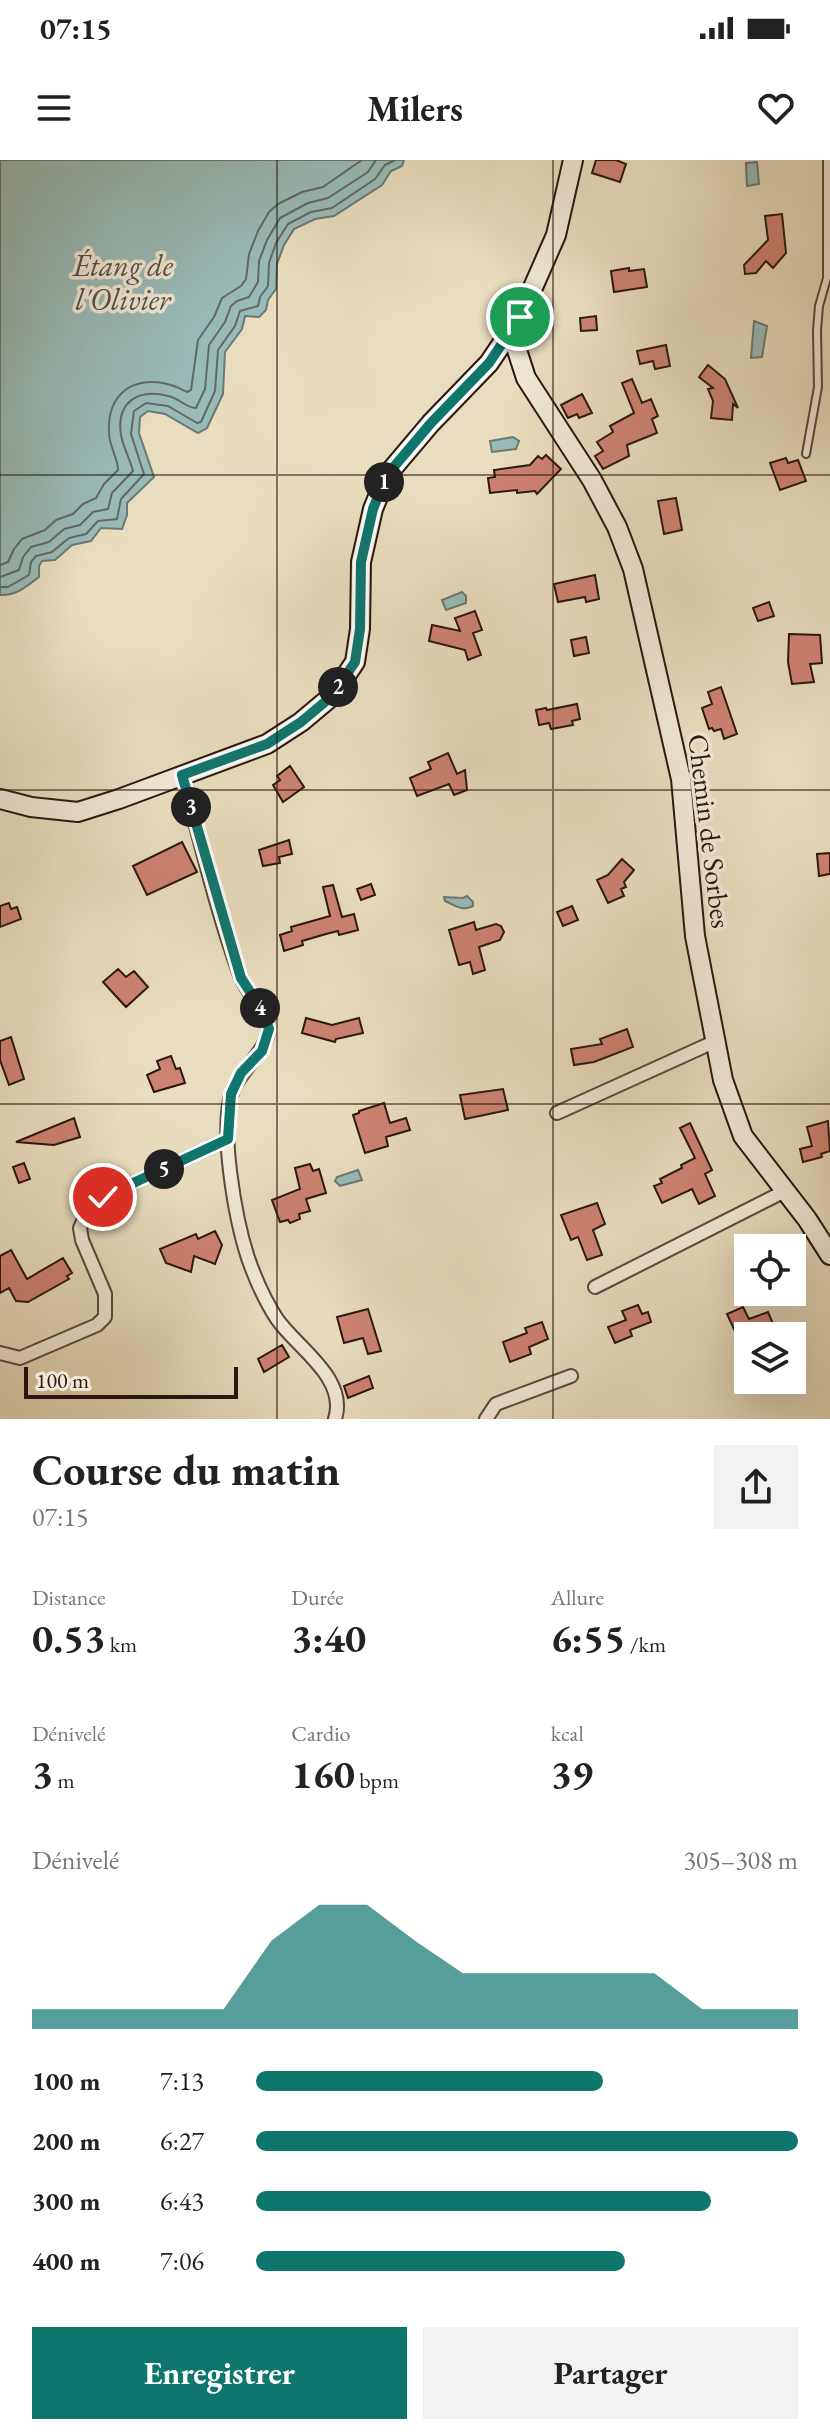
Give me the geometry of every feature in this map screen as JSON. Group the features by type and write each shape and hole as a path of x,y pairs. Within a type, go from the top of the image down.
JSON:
{"street":[{"path":"0,799 31,807 78,812 267,744 301,722 332,696 355,662 360,629 361,562 373,509 387,475 431,423 489,363 520,317 556,235 573,160"},
{"name":"Chemin de Sorbes","path":"520,317 515,344 526,378 592,480 617,527 633,569 681,779 695,936 723,1080 743,1136 807,1219 830,1255"},
{"path":"182,775 241,978 260,1007 269,1029 262,1051 241,1073 231,1094 228,1139 233,1203 249,1260 278,1320 336,1390 338,1409 335,1419"},
{"path":"557,1113 716,1041"},
{"path":"0,1353 20,1358 97,1325 105,1317 105,1294 82,1240 80,1228 86,1215 103,1197 228,1139"},
{"path":"595,1287 785,1191"},
{"path":"486,1419 496,1404 571,1376"}],"lane":[{"path":"806,454 818,387 819,306 827,278 827,160"}],"water":[{"name":"Étang de l'Olivier","path":"0,160 404,160 402,166 391,171 382,185 334,216 315,219 294,229 277,264 276,289 268,300 266,310 259,317 245,316 242,329 225,352 223,394 207,428 198,433 165,414 148,411 140,417 139,433 154,477 127,503 122,529 101,528 91,541 72,545 55,560 42,561 39,577 26,587 0,595"},
{"path":"757,162 759,184 747,186 746,163"},
{"path":"754,321 767,326 762,357 751,358"},
{"path":"513,437 519,441 516,449 492,452 490,441"},
{"path":"462,592 466,603 446,610 442,600"},
{"path":"467,896 473,906 465,908 445,901 444,897 463,898"},
{"path":"358,1170 362,1180 340,1186 335,1181 337,1177"}],"building":[{"path":"596,160 616,160 626,164 620,182 592,173"},
{"path":"782,214 786,253 773,268 766,261 756,273 745,274 744,265 768,240 765,216"},
{"path":"629,268 629,271 644,269 647,287 614,292 611,271"},
{"path":"596,316 597,330 581,331 580,318"},
{"path":"666,345 670,366 655,369 653,361 640,364 637,351"},
{"path":"708,365 725,379 738,408 733,404 732,420 711,418 713,401 708,389 713,388 699,377"},
{"path":"632,379 642,403 651,399 658,416 652,419 657,433 627,445 629,456 603,469 595,456 603,451 597,442 613,432 610,426 634,413 622,383"},
{"path":"582,394 592,413 568,418 561,405"},
{"path":"546,455 561,469 537,494 535,491 517,493 517,490 490,493 488,478 495,477 494,470 530,465 538,456 542,459"},
{"path":"786,458 788,463 798,460 806,481 780,490 770,463"},
{"path":"676,498 682,530 664,534 658,501"},
{"path":"595,575 599,599 586,602 585,597 558,602 554,584"},
{"path":"769,602 774,616 758,621 753,608"},
{"path":"475,611 482,630 473,633 481,655 468,660 465,650 429,641 432,625 460,631 455,618"},
{"path":"789,634 820,635 822,663 810,664 814,682 792,684 788,662"},
{"path":"586,637 589,653 574,656 571,640"},
{"path":"721,687 737,734 724,739 721,729 709,729 702,708 712,704 708,692"},
{"path":"577,704 580,719 572,721 573,725 551,729 549,723 539,725 536,710"},
{"path":"448,753 457,774 465,770 467,790 454,795 449,784 417,796 410,778 431,769 428,762"},
{"path":"290,766 304,787 283,802 273,785 280,780 277,776"},
{"path":"289,840 292,854 279,857 280,863 263,866 259,850"},
{"path":"182,842 197,872 147,895 133,866"},
{"path":"830,853 830,874 819,876 817,854"},
{"path":"622,859 634,870 624,882 626,887 621,889 624,896 608,903 597,880 608,875"},
{"path":"371,884 375,895 361,900 357,889"},
{"path":"333,885 342,917 354,914 358,930 339,935 338,931 326,934 302,941 303,945 284,951 280,935 292,931 291,927 330,916 323,887"},
{"path":"9,903 11,909 17,907 21,919 0,927 0,906"},
{"path":"572,906 578,920 563,926 557,912"},
{"path":"474,922 476,930 496,924 504,932 500,940 479,947 485,970 473,974 470,962 459,965 449,930"},
{"path":"118,969 126,977 134,971 148,987 126,1007 103,982"},
{"path":"306,1018 332,1025 359,1018 363,1033 336,1039 335,1042 302,1033"},
{"path":"627,1029 633,1047 594,1062 574,1065 571,1049 602,1044 600,1039"},
{"path":"11,1037 24,1079 9,1085 0,1060 0,1041"},
{"path":"171,1056 176,1069 180,1068 185,1083 154,1092 147,1075 160,1069 157,1061"},
{"path":"503,1089 508,1110 465,1119 460,1095"},
{"path":"384,1103 390,1123 406,1118 410,1130 386,1137 388,1146 365,1153 353,1115"},
{"path":"74,1118 80,1137 54,1145 16,1142"},
{"path":"828,1121 830,1151 821,1154 822,1157 803,1162 800,1149 812,1146 807,1127"},
{"path":"690,1123 712,1170 705,1174 715,1196 699,1204 692,1189 662,1203 654,1186 695,1158 680,1128"},
{"path":"24,1163 30,1179 19,1183 13,1167"},
{"path":"310,1164 313,1171 319,1169 326,1193 306,1199 310,1211 299,1214 300,1219 290,1223 288,1220 280,1222 272,1200 300,1189 295,1168"},
{"path":"597,1203 605,1224 593,1230 602,1255 587,1260 578,1237 571,1240 561,1215"},
{"path":"215,1231 222,1245 215,1264 194,1256 191,1272 166,1263 160,1249 196,1234 198,1239"},
{"path":"11,1250 27,1279 63,1258 72,1273 67,1276 69,1279 28,1302 16,1301 9,1288 0,1293 0,1256"},
{"path":"638,1305 642,1314 648,1312 651,1322 630,1330 632,1336 615,1343 608,1327 626,1320 622,1311"},
{"path":"743,1307 749,1319 768,1312 772,1322 734,1322 734,1329 727,1314"},
{"path":"368,1309 381,1351 368,1354 363,1338 344,1343 337,1317"},
{"path":"542,1322 548,1339 529,1347 531,1354 510,1362 503,1342 527,1333 525,1328"},
{"path":"282,1345 289,1357 264,1372 258,1359"},
{"path":"369,1376 373,1388 348,1398 344,1386"}],"route":[{"path":"103,1197 228,1139 231,1094 241,1073 262,1051 269,1029 260,1007 241,978 182,775 267,744 301,722 332,696 355,662 360,629 361,562 373,509 387,475 431,423 489,363 520,317"}]}
